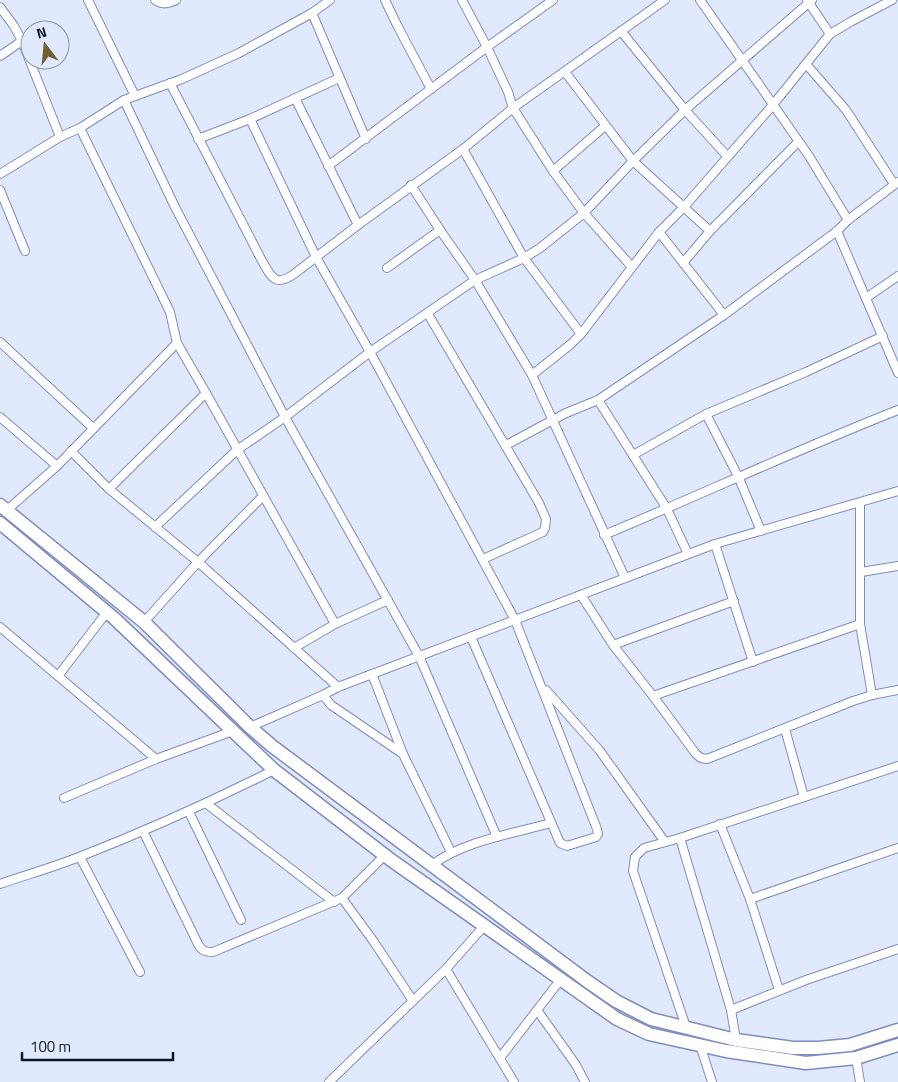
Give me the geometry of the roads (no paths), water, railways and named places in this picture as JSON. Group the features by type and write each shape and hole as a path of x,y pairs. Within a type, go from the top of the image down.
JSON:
{"main road":[{"path":"3,508 144,622 250,727 272,746 431,866 616,1000 651,1019 736,1040 793,1048 850,1045 898,1030"},
{"path":"0,522 107,612 274,770 385,855 617,1018 649,1034 700,1045 806,1063 856,1058 898,1045"}],"street":[{"path":"88,0 135,96"},
{"path":"155,0 160,4 170,4 176,0"},
{"path":"0,174 124,100 170,83 239,53 312,13 330,0"},
{"path":"385,0 431,89"},
{"path":"462,0 487,47 514,108 553,171 584,213 631,266"},
{"path":"328,166 553,0"},
{"path":"170,83 273,278 280,281 286,280 411,185 463,149 514,108 665,0"},
{"path":"700,0 798,142 848,220"},
{"path":"532,376 581,334 631,266 659,232 684,208 772,106 830,34 892,0"},
{"path":"155,527 237,450 286,417 370,352 475,280 524,258 540,248 584,213 685,110 809,1 830,34"},
{"path":"0,7 20,37"},
{"path":"312,13 366,139"},
{"path":"621,32 685,110 727,156"},
{"path":"0,56 20,42"},
{"path":"506,445 598,400 724,315 837,231 848,220 896,183 846,110 806,64"},
{"path":"33,70 60,137"},
{"path":"565,72 633,161 710,231"},
{"path":"198,139 250,119 339,78"},
{"path":"295,98 358,225"},
{"path":"124,100 175,207 286,417 420,656 497,837"},
{"path":"250,119 316,257 516,620 598,834 591,839 567,846 560,843 471,637"},
{"path":"553,171 605,126"},
{"path":"80,128 170,312 177,343 335,624"},
{"path":"683,263 710,231 798,142"},
{"path":"463,149 524,258 581,334"},
{"path":"411,185 475,280 532,376 625,578"},
{"path":"0,190 25,252"},
{"path":"387,268 440,230"},
{"path":"837,231 898,373"},
{"path":"659,232 724,315"},
{"path":"866,298 898,276"},
{"path":"428,314 506,445 546,519 543,532 537,536 483,559"},
{"path":"633,455 706,414 806,372 883,336"},
{"path":"0,342 94,428"},
{"path":"3,508 57,466 177,343"},
{"path":"109,488 206,393"},
{"path":"598,400 667,509 688,554"},
{"path":"604,535 667,509 738,476 898,410"},
{"path":"706,414 738,476 761,531"},
{"path":"0,417 57,466"},
{"path":"70,451 109,488 198,562 338,687"},
{"path":"250,727 338,687 715,544 898,491"},
{"path":"144,622 198,562 263,496"},
{"path":"860,503 860,624 872,695"},
{"path":"715,544 753,662"},
{"path":"860,572 898,566"},
{"path":"581,595 613,644 696,754 701,758 716,757 872,695 898,690"},
{"path":"294,648 335,624 388,600"},
{"path":"613,644 734,601"},
{"path":"58,676 107,612"},
{"path":"653,696 860,624"},
{"path":"0,627 156,759"},
{"path":"372,674 403,754 451,852"},
{"path":"542,685 600,751 665,842"},
{"path":"323,695 331,705 403,754"},
{"path":"785,729 804,797"},
{"path":"64,798 156,759 233,731"},
{"path":"686,1028 633,871 635,857 644,848 680,838 898,766"},
{"path":"0,884 80,857 189,812 274,770"},
{"path":"207,804 334,902"},
{"path":"189,812 240,920"},
{"path":"431,866 451,852 497,837 551,823"},
{"path":"720,824 750,900 779,990"},
{"path":"143,831 198,944 206,952 213,952 342,898 385,855"},
{"path":"680,838 731,1010 736,1040"},
{"path":"750,900 898,848"},
{"path":"80,857 140,972"},
{"path":"342,898 413,1001"},
{"path":"329,1082 446,969 484,926"},
{"path":"731,1010 779,990 898,949"},
{"path":"446,969 514,1082"},
{"path":"500,1058 561,979"},
{"path":"537,1010 572,1059 584,1082"},
{"path":"700,1045 712,1082"},
{"path":"856,1058 860,1082"}]}
